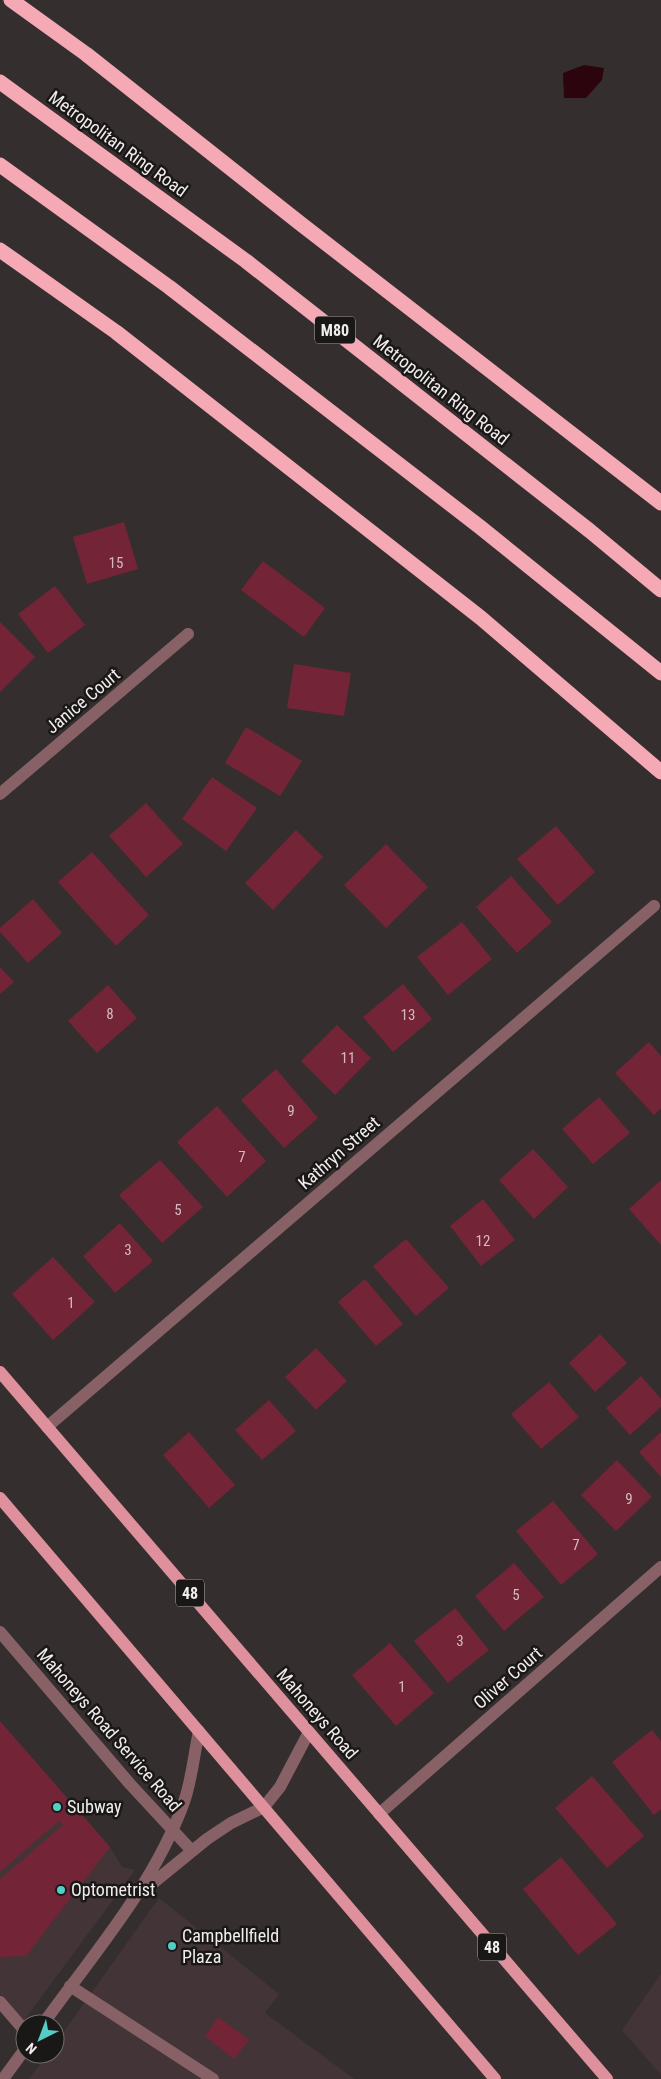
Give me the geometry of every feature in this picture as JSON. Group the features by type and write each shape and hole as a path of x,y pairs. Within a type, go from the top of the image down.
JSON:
{"highway":[{"path":"11,0 86,54 301,224 661,503"},
{"name":"Metropolitan Ring Road","path":"0,82 246,261 590,531 661,590"},
{"path":"0,165 169,287 480,528 661,673"},
{"path":"0,250 116,332 457,600 661,772"}],"main road":[{"name":"Mahoneys Road","path":"0,1372 607,2079"},
{"path":"0,1498 495,2079"}],"street":[{"name":"Janice Court","path":"0,794 188,634"},
{"name":"Kathryn Street","path":"47,1427 654,906"},
{"name":"Oliver Court","path":"379,1814 661,1567"},
{"name":"Mahoneys Road Service Road","path":"0,1632 130,1784 192,1851"},
{"path":"50,2014 136,1898 173,1829 188,1785 199,1731"},
{"path":"136,1898 192,1851 231,1823 264,1807 280,1787 309,1732"},
{"path":"70,1986 213,2079"},
{"path":"0,2002 15,2019"},
{"path":"3,2079 15,2063"}],"shaded area":[{"path":"584,65 604,68 602,80 586,98 564,98 563,73"},
{"path":"0,1721 110,1847 122,1867 135,1870 29,2014 15,2014 15,2023 0,2006"},
{"name":"Campbellfield Plaza","path":"159,1898 279,1994 265,2013 354,2079 29,2079 40,2064 65,2064 65,2030"},
{"path":"661,1974 661,2075 622,2030"}],"building":[{"path":"124,522 138,569 87,584 73,537"},
{"path":"263,561 325,608 304,637 241,590"},
{"path":"55,586 85,625 48,653 18,614"},
{"path":"0,622 35,657 0,692"},
{"path":"294,664 351,673 344,716 287,708"},
{"path":"246,727 302,761 280,796 225,763"},
{"path":"212,777 257,808 226,851 182,819"},
{"path":"146,803 183,844 146,877 109,836"},
{"path":"556,826 595,872 558,905 517,859"},
{"path":"296,830 323,857 273,910 245,883"},
{"path":"386,844 428,887 386,928 344,885"},
{"path":"92,852 149,915 116,946 58,882"},
{"path":"511,876 552,922 517,953 476,907"},
{"path":"33,899 62,933 28,963 0,932 0,928"},
{"path":"462,922 492,959 448,995 417,957"},
{"path":"0,967 14,982 0,994"},
{"path":"403,984 432,1019 393,1052 363,1017"},
{"path":"108,985 137,1018 97,1053 68,1021"},
{"path":"337,1025 371,1058 335,1095 301,1061"},
{"path":"649,1042 661,1056 661,1108 654,1115 615,1073"},
{"path":"276,1069 318,1118 284,1148 241,1100"},
{"path":"599,1097 630,1133 593,1164 562,1129"},
{"path":"217,1106 266,1161 227,1197 177,1142"},
{"path":"533,1149 568,1187 534,1219 499,1180"},
{"path":"160,1160 203,1207 162,1243 119,1195"},
{"path":"661,1180 661,1245 629,1209"},
{"path":"483,1199 515,1240 481,1266 450,1226"},
{"path":"120,1223 153,1261 115,1293 83,1256"},
{"path":"406,1239 449,1288 416,1316 373,1266"},
{"path":"53,1257 95,1302 53,1340 12,1294"},
{"path":"365,1279 403,1324 376,1346 338,1302"},
{"path":"600,1334 627,1363 595,1392 569,1363"},
{"path":"316,1348 347,1381 316,1410 285,1377"},
{"path":"641,1376 661,1399 661,1407 630,1435 606,1408"},
{"path":"549,1382 579,1417 541,1449 511,1414"},
{"path":"269,1400 296,1431 262,1460 235,1430"},
{"path":"189,1432 235,1485 209,1508 163,1455"},
{"path":"661,1432 661,1477 639,1452"},
{"path":"617,1460 652,1497 616,1531 581,1495"},
{"path":"553,1501 598,1554 561,1585 516,1531"},
{"path":"514,1563 544,1597 504,1631 475,1596"},
{"path":"455,1608 489,1650 448,1683 414,1641"},
{"path":"390,1643 434,1693 396,1726 352,1675"},
{"path":"0,1721 110,1847 26,1956 0,1957 0,1879 63,1825 59,1821 0,1872"},
{"path":"652,1730 661,1741 661,1809 654,1815 612,1762"},
{"path":"592,1776 644,1836 607,1868 555,1808"},
{"path":"561,1857 617,1924 578,1955 523,1889"},
{"path":"218,2017 249,2040 234,2059 205,2036"}],"place":[{"name":"Subway","path":"57,1807"},
{"name":"Optometrist","path":"61,1890"},
{"name":"Campbellfield Plaza","path":"172,1946"}]}
